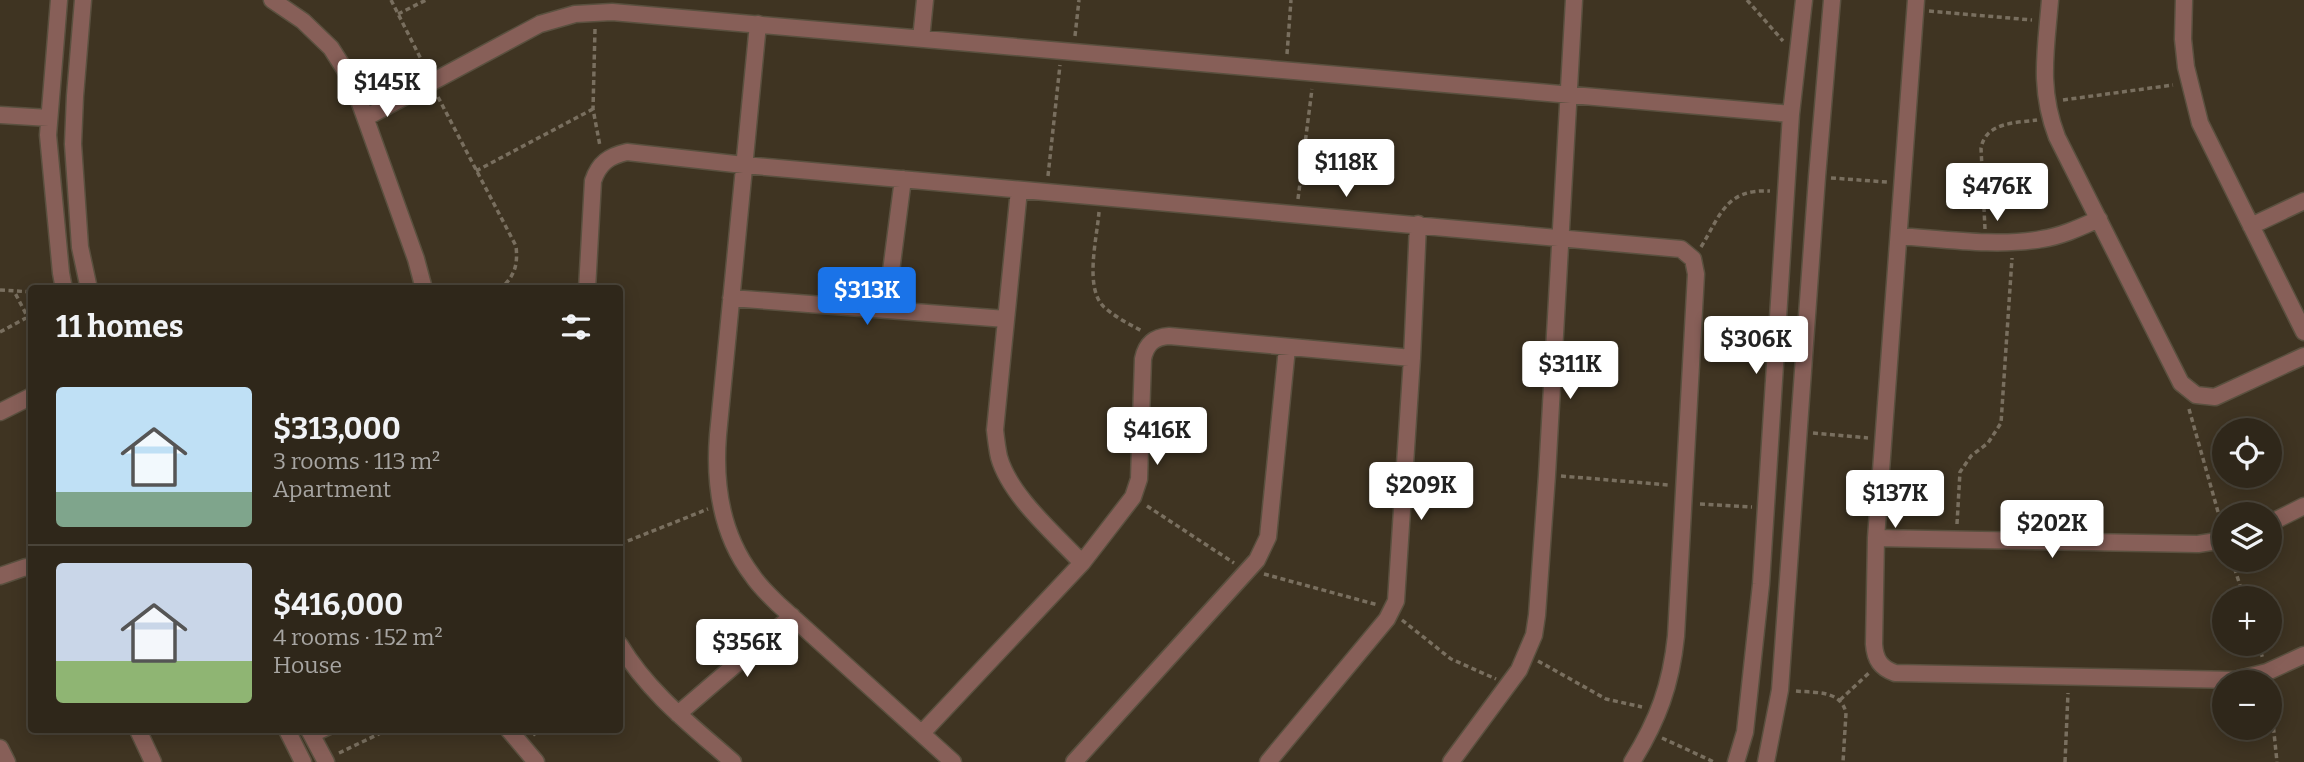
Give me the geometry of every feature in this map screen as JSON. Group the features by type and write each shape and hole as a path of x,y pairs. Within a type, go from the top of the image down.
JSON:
{"street":[{"path":"60,0 49,118 63,285"},
{"path":"83,0 73,144 80,247 88,285"},
{"path":"272,0 303,21 331,48 352,81 367,117 423,285"},
{"path":"921,38 925,0"},
{"path":"1456,760 1527,655 1534,635 1547,475 1574,0"},
{"path":"1804,0 1791,114 1761,584 1746,718 1736,761 1763,762 1780,690 1832,0"},
{"path":"2050,0 2044,75 2047,110 2057,137 2181,383 2196,395 2215,397 2304,356"},
{"path":"2184,0 2183,39 2189,82 2200,123 2304,332"},
{"path":"1916,5 1876,538 1874,644 1879,663 1886,670 1895,673 2235,680 2267,673 2304,655"},
{"path":"367,117 540,24 575,14 612,12 1791,114"},
{"path":"758,24 715,470 720,504 732,541 751,575 778,604 953,762"},
{"path":"0,115 49,118"},
{"path":"587,285 593,181 603,162 614,155 627,152 744,165 1681,249 1693,259 1696,274 1674,662 1660,711 1632,762"},
{"path":"886,310 903,179"},
{"path":"1019,190 995,430 999,457 1021,498 1082,563"},
{"path":"2251,226 2304,201"},
{"path":"1899,236 2013,242 2043,239 2072,231 2099,219"},
{"path":"1268,762 1391,612 1398,587 1418,225"},
{"path":"731,298 1006,319"},
{"path":"922,733 1082,563 1133,497 1139,480 1144,351 1155,339 1169,336 1412,358"},
{"path":"1074,762 1257,560 1268,537 1287,348"},
{"path":"0,412 28,398"},
{"path":"2282,517 2304,506"},
{"path":"1876,538 2198,544 2212,541"},
{"path":"0,576 28,567"},
{"path":"678,714 792,616"},
{"path":"623,650 653,690 733,762"},
{"path":"139,733 153,762"},
{"path":"288,733 303,762"},
{"path":"512,733 536,762"},
{"path":"312,734 325,761"},
{"path":"0,748 7,762"}],"path":[{"path":"391,0 516,246 518,263 512,278 504,285"},
{"path":"398,14 426,0"},
{"path":"1046,192 1068,51 1079,0"},
{"path":"1286,70 1291,0"},
{"path":"1747,0 1797,57"},
{"path":"1916,5 2049,22"},
{"path":"596,13 593,109 603,162"},
{"path":"1297,213 1314,73"},
{"path":"1985,241 1981,148 1983,138 1989,130 2047,110 2189,82"},
{"path":"476,170 593,109"},
{"path":"1817,177 1903,183"},
{"path":"1693,259 1725,207 1737,196 1751,190 1786,192"},
{"path":"1100,196 1093,278 1097,298 1110,312 1155,339"},
{"path":"1956,540 1960,472 1970,456 1989,443 2001,423 2013,242"},
{"path":"0,290 28,292"},
{"path":"0,332 26,318 14,291"},
{"path":"2181,383 2214,502"},
{"path":"1800,432 1884,440"},
{"path":"1547,475 1766,508"},
{"path":"1133,497 1234,563 1371,602 1391,612 1451,659 1508,684"},
{"path":"623,543 720,504"},
{"path":"1527,655 1606,699 1660,711"},
{"path":"1840,700 1879,663"},
{"path":"2066,762 2068,677"},
{"path":"1780,690 1829,694 1840,700 1846,713 1843,762"},
{"path":"325,761 381,733"},
{"path":"1650,733 1714,762"},
{"path":"2275,740 2277,762"}]}
